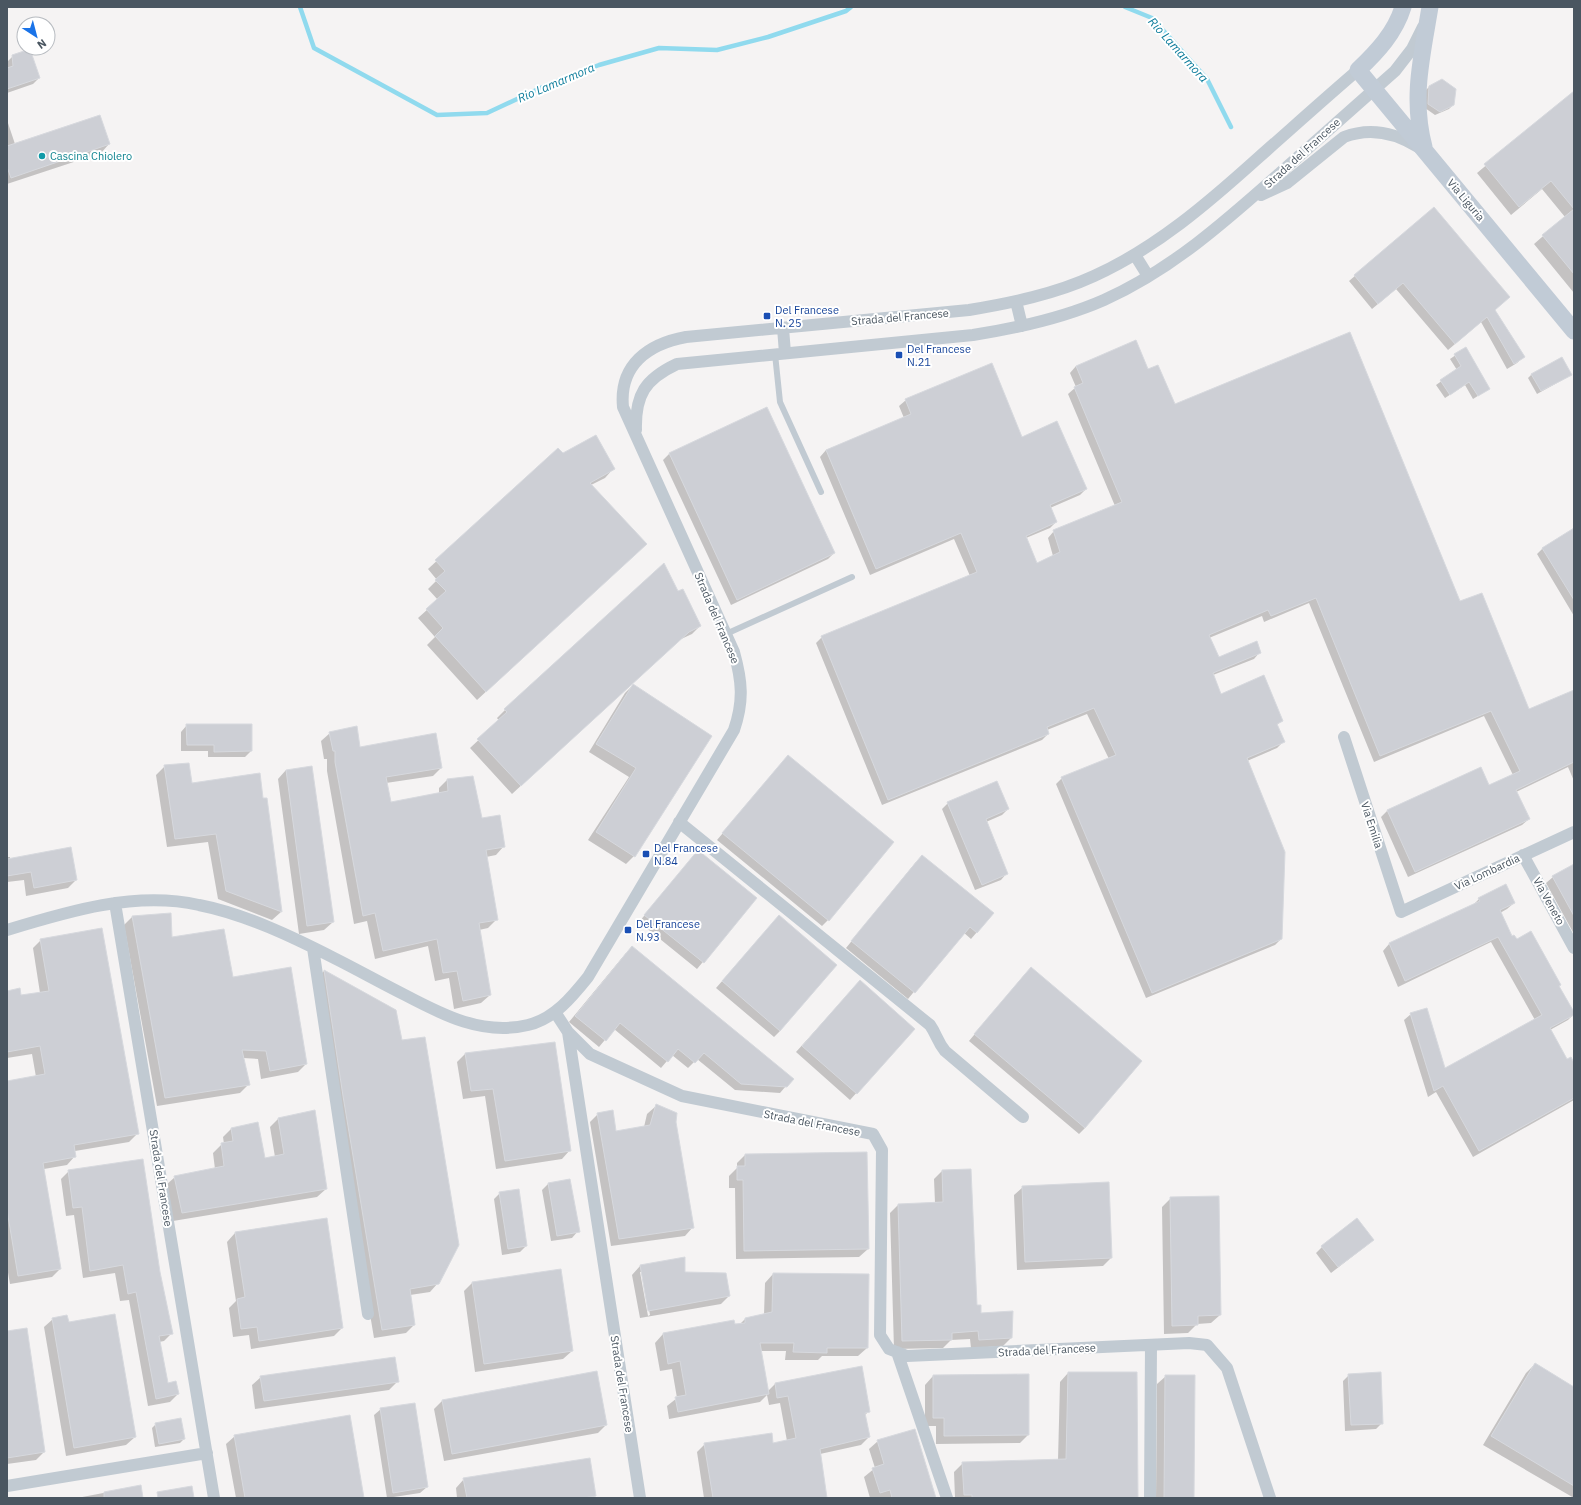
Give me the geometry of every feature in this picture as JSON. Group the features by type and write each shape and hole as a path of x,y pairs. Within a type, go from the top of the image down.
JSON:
{"street":[{"name":"Strada del Francese","path":"7,930 53,917 115,903 137,900 160,899 199,905 236,915 313,948 431,1008 473,1025 499,1029 528,1025 543,1020 555,1012 575,993 588,977 734,730 738,717 742,691 734,652 623,407 622,394 624,382 642,354 653,347 670,340 686,337 969,310 1016,301 1094,276 1135,255 1162,238 1224,189 1376,53 1390,35 1400,17 1403,7"},
{"name":"Strada del Francese","path":"636,433 637,406 641,395 651,381 665,370 677,364 973,335 1007,330 1104,300 1176,259 1248,202 1375,89 1395,70 1412,48 1424,27 1430,7"},
{"path":"1426,151 1419,124 1418,92 1430,7"},
{"name":"Via Liguria","path":"1358,70 1574,331"},
{"path":"1248,202 1286,183 1344,137 1355,133 1373,131 1390,134 1409,141 1426,151"},
{"path":"1135,255 1148,276"},
{"path":"1016,301 1022,326"},
{"path":"780,353 783,328"},
{"name":"Via Emilia","path":"1344,737 1401,912"},
{"path":"679,822 930,1025 936,1033 938,1042 945,1051 1023,1117"},
{"name":"Via Lombardia","path":"1401,912 1574,832"},
{"name":"Via Veneto","path":"1523,855 1574,948"},
{"name":"Strada del Francese","path":"115,903 214,1498"},
{"path":"313,948 368,1314"},
{"name":"Strada del Francese","path":"555,1012 568,1032 590,1054 682,1096 872,1134 882,1150 880,1335 889,1349 907,1356 1189,1343 1207,1345 1227,1368 1270,1498"},
{"name":"Strada del Francese","path":"568,1032 640,1498"},
{"path":"1150,1498 1151,1345"},
{"name":"Strada del Francese","path":"897,1352 947,1498"},
{"path":"7,1486 207,1454"}],"lane":[{"path":"780,353 780,402 821,492"},
{"path":"726,634 852,577"}],"building":[{"path":"16,54 16,56 32,56 40,78 7,89 7,68 13,66 12,55"},
{"path":"1442,79 1456,89 1454,105 1440,112 1428,104 1429,86"},
{"path":"1574,91 1574,209 1551,181 1519,207 1484,164"},
{"name":"Cascina Chiolero","path":"100,115 110,144 11,178 7,167 7,146"},
{"path":"1434,207 1510,297 1495,310 1525,357 1514,364 1487,317 1455,344 1403,283 1378,304 1354,275"},
{"path":"1574,209 1574,274 1542,235"},
{"path":"1350,332 1460,601 1482,593 1529,709 1574,690 1574,762 1516,790 1530,819 1415,872 1387,810 1481,767 1489,785 1520,771 1491,711 1380,756 1316,598 1271,616 1268,610 1209,635 1219,657 1257,641 1261,653 1213,673 1221,694 1264,675 1283,721 1277,724 1285,742 1247,758 1285,852 1282,939 1152,993 1061,777 1116,755 1094,708 1047,727 1049,734 888,800 821,636 977,572 961,533 876,569 826,450 911,414 905,399 992,363 1022,437 1057,421 1087,489 1050,505 1057,522 1026,536 1037,563 1060,552 1053,530 1122,502 1074,387 1083,383 1076,366 1136,340 1148,369 1158,365 1175,404"},
{"path":"1466,347 1490,389 1478,396 1469,382 1450,395 1440,380 1461,366 1454,354"},
{"path":"1562,357 1572,375 1541,391 1531,374"},
{"path":"767,407 835,553 737,600 669,453"},
{"path":"596,435 615,469 590,483 647,544 486,692 435,636 443,628 426,609 446,591 435,580 445,571 435,560 558,448 563,453"},
{"path":"1574,528 1574,600 1542,548"},
{"path":"664,563 678,591 683,589 701,626 689,632 521,786 477,739 507,712 504,709"},
{"path":"633,684 712,736 635,857 596,832 636,768 596,744"},
{"path":"186,724 252,724 252,751 214,752 214,745 187,745"},
{"path":"357,726 360,747 436,733 442,768 386,777 391,802 448,791 447,779 473,776 482,818 500,815 505,847 486,850 498,920 479,923 491,995 463,1001 457,971 443,973 437,939 383,951 375,913 363,916 335,762 335,751 333,751 329,732"},
{"path":"788,755 894,842 829,921 722,833"},
{"path":"189,763 192,783 260,773 263,798 267,798 282,912 226,891 216,834 175,839 164,765"},
{"path":"312,766 334,922 307,926 286,770"},
{"path":"997,781 1009,809 986,819 1008,874 982,885 947,802"},
{"path":"71,847 77,880 34,888 31,872 7,876 7,859"},
{"path":"698,850 757,898 704,963 644,915"},
{"path":"922,855 994,913 977,933 970,927 915,993 851,941"},
{"path":"1574,864 1574,916 1552,876"},
{"path":"1506,884 1515,903 1500,910 1512,936 1514,935 1517,939 1531,931 1574,1012 1574,1015 1550,1028 1567,1059 1571,1057 1574,1063 1574,1098 1479,1151 1443,1086 1434,1091 1410,1013 1427,1008 1445,1068 1542,1015 1498,937 1405,981 1389,943 1480,901 1478,898"},
{"path":"171,913 172,937 224,929 233,977 291,967 307,1064 270,1071 266,1051 242,1050 250,1085 165,1098 132,916"},
{"path":"779,915 837,965 780,1031 722,981"},
{"path":"102,928 139,1134 74,1145 76,1157 43,1163 61,1269 18,1276 7,1210 7,1081 45,1074 40,1046 7,1052 7,991 20,988 21,995 49,991 40,939"},
{"path":"632,946 794,1079 787,1087 741,1084 704,1053 695,1063 678,1049 668,1062 620,1023 606,1041 575,1016"},
{"path":"1031,967 1142,1061 1085,1128 974,1034"},
{"path":"324,970 396,1010 402,1040 425,1037 459,1245 439,1284 410,1289 415,1325 382,1330 343,1096"},
{"path":"860,980 915,1029 857,1094 802,1046"},
{"path":"555,1042 571,1151 505,1161 493,1089 471,1091 465,1053"},
{"path":"656,1104 677,1113 676,1122 694,1228 619,1239 597,1113 613,1110 616,1131 650,1125"},
{"path":"315,1110 327,1189 182,1213 174,1176 224,1166 221,1143 233,1141 231,1128 258,1122 265,1158 284,1154 278,1118"},
{"path":"867,1152 869,1249 744,1251 743,1180 737,1180 737,1166 745,1166 745,1154"},
{"path":"143,1159 160,1272 173,1334 159,1336 168,1383 176,1381 179,1394 156,1399 136,1292 128,1294 123,1265 90,1271 82,1207 73,1208 68,1170"},
{"path":"971,1169 977,1305 981,1305 981,1313 1013,1311 1012,1338 979,1340 978,1331 952,1333 952,1340 902,1341 898,1204 943,1202 942,1170"},
{"path":"570,1179 580,1232 557,1236 548,1183"},
{"path":"1109,1182 1112,1258 1025,1262 1022,1186"},
{"path":"519,1189 527,1246 508,1249 499,1192"},
{"path":"1219,1196 1221,1315 1198,1316 1198,1325 1172,1326 1170,1197"},
{"path":"327,1218 343,1328 259,1341 257,1327 241,1329 237,1299 245,1297 235,1232"},
{"path":"1357,1218 1374,1240 1338,1267 1321,1246"},
{"path":"685,1257 685,1272 726,1273 730,1296 648,1311 640,1265"},
{"path":"561,1269 573,1351 484,1364 472,1282"},
{"path":"773,1273 869,1274 868,1348 827,1348 827,1353 793,1352 794,1343 760,1343 769,1394 678,1412 675,1397 686,1395 680,1361 668,1364 663,1333 734,1320 735,1324 745,1323 745,1318 772,1312"},
{"path":"115,1314 136,1437 74,1448 52,1318 67,1315 69,1322"},
{"path":"27,1328 45,1452 7,1458 7,1331"},
{"path":"395,1357 399,1382 264,1401 260,1376"},
{"path":"1535,1363 1574,1387 1574,1486 1491,1436"},
{"path":"862,1366 870,1412 865,1413 870,1437 820,1449 827,1498 713,1498 704,1443 772,1433 773,1443 796,1438 788,1396 777,1398 775,1383"},
{"path":"597,1371 607,1425 452,1454 442,1400"},
{"path":"1068,1372 1137,1372 1138,1498 972,1498 972,1495 964,1495 962,1462 1066,1459"},
{"path":"1381,1372 1383,1424 1351,1425 1348,1374"},
{"path":"1029,1374 1029,1435 944,1436 944,1418 933,1418 933,1375"},
{"path":"1165,1375 1195,1375 1194,1498 1164,1498"},
{"path":"415,1403 428,1487 393,1493 380,1408"},
{"path":"350,1415 364,1498 245,1498 234,1435"},
{"path":"181,1418 185,1439 159,1444 155,1423"},
{"path":"915,1429 936,1498 892,1498 890,1490 880,1493 872,1468 884,1464 877,1440"},
{"path":"590,1458 596,1496 583,1498 467,1498 463,1478"},
{"path":"141,1485 143,1498 104,1498 104,1492"},
{"path":"192,1486 194,1498 158,1498 157,1492"}],"waterway":[{"name":"Rio Lamarmora","path":"300,7 314,48 437,115 487,113 547,85 599,65 659,48 717,50 768,37 846,11 851,7"},
{"name":"Rio Lamarmora","path":"1125,7 1152,18 1207,79 1231,127"}],"place":[{"name":"Cascina Chiolero","path":"42,156"},
{"name":"Del Francese N. 25","path":"767,316"},
{"name":"Del Francese N.21","path":"899,355"},
{"name":"Del Francese N.84","path":"646,854"},
{"name":"Del Francese N.93","path":"628,930"}]}
